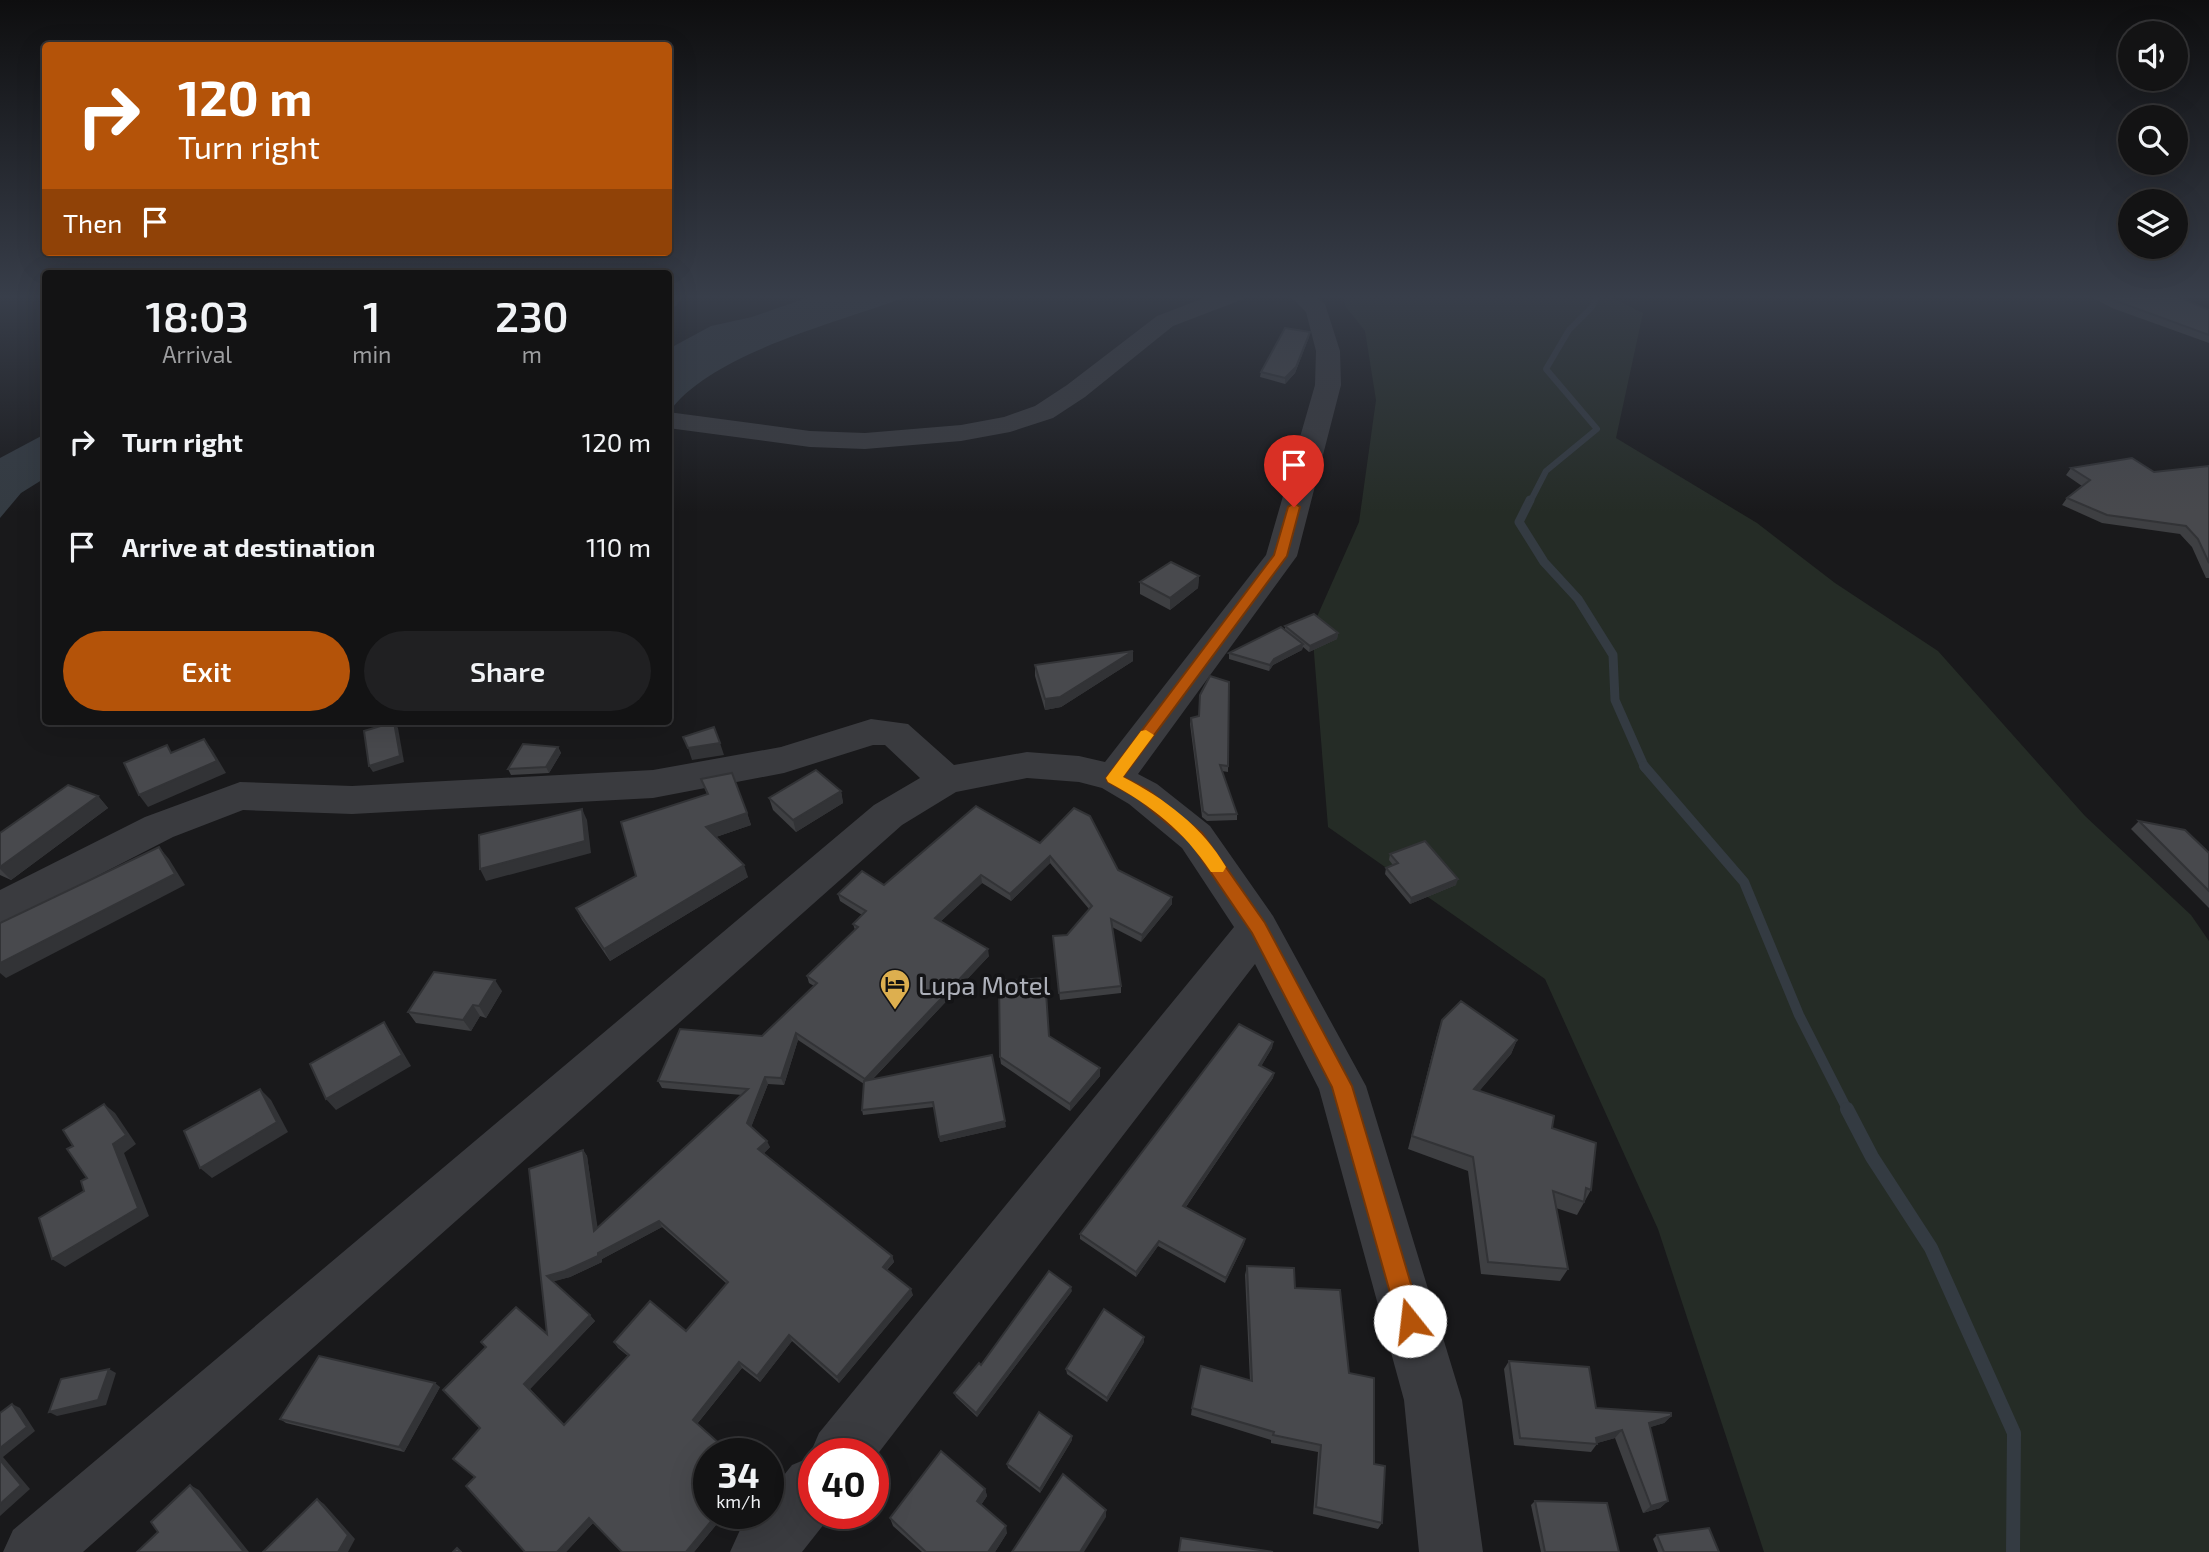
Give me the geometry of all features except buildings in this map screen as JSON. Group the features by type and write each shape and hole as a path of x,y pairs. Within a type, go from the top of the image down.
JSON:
{"street":[{"path":"672,420 810,439 865,441 961,433 1010,424 1044,412 1106,367"},
{"path":"1114,778 1281,556 1328,385 1328,367"},
{"path":"0,910 51,881 159,827 240,796 352,800 653,784 784,760 871,732 895,733 946,780"},
{"path":"34,1552 888,815 946,780 1027,765 1079,769 1114,778 1143,794 1196,837 1258,928 1342,1086 1433,1400 1451,1552"},
{"path":"853,1438 1258,928"},
{"path":"762,1552 798,1507"}],"shaded area":[{"path":"672,367 724,367 715,372 689,391 672,409"},
{"path":"1371,367 1631,367 1616,438 1757,523 1835,583 1938,651 2085,816 2191,915 2209,941 2209,1552 1764,1552 1658,1229 1545,979 1328,827 1312,628 1359,522 1376,400"},
{"path":"42,436 42,480 21,493 0,518 0,458"}],"waterway":[{"path":"1530,502 1546,471 1597,429 1547,367"},
{"path":"1530,500 1519,522 1544,562 1578,599 1613,655 1615,700 1644,766"},
{"path":"1644,766 1744,882 1799,1015 1848,1111"},
{"path":"1847,1109 1872,1157 1931,1248 2014,1433 2013,1552"}],"slow traffic":[{"path":"1146,735 1114,778 1143,794 1196,837 1217,867"}],"place":[{"name":"Lupa Motel","path":"895,1011"}],"route":[{"path":"1294,507 1281,556 1114,778 1143,794 1196,837 1258,928 1342,1086 1410,1321"}]}
